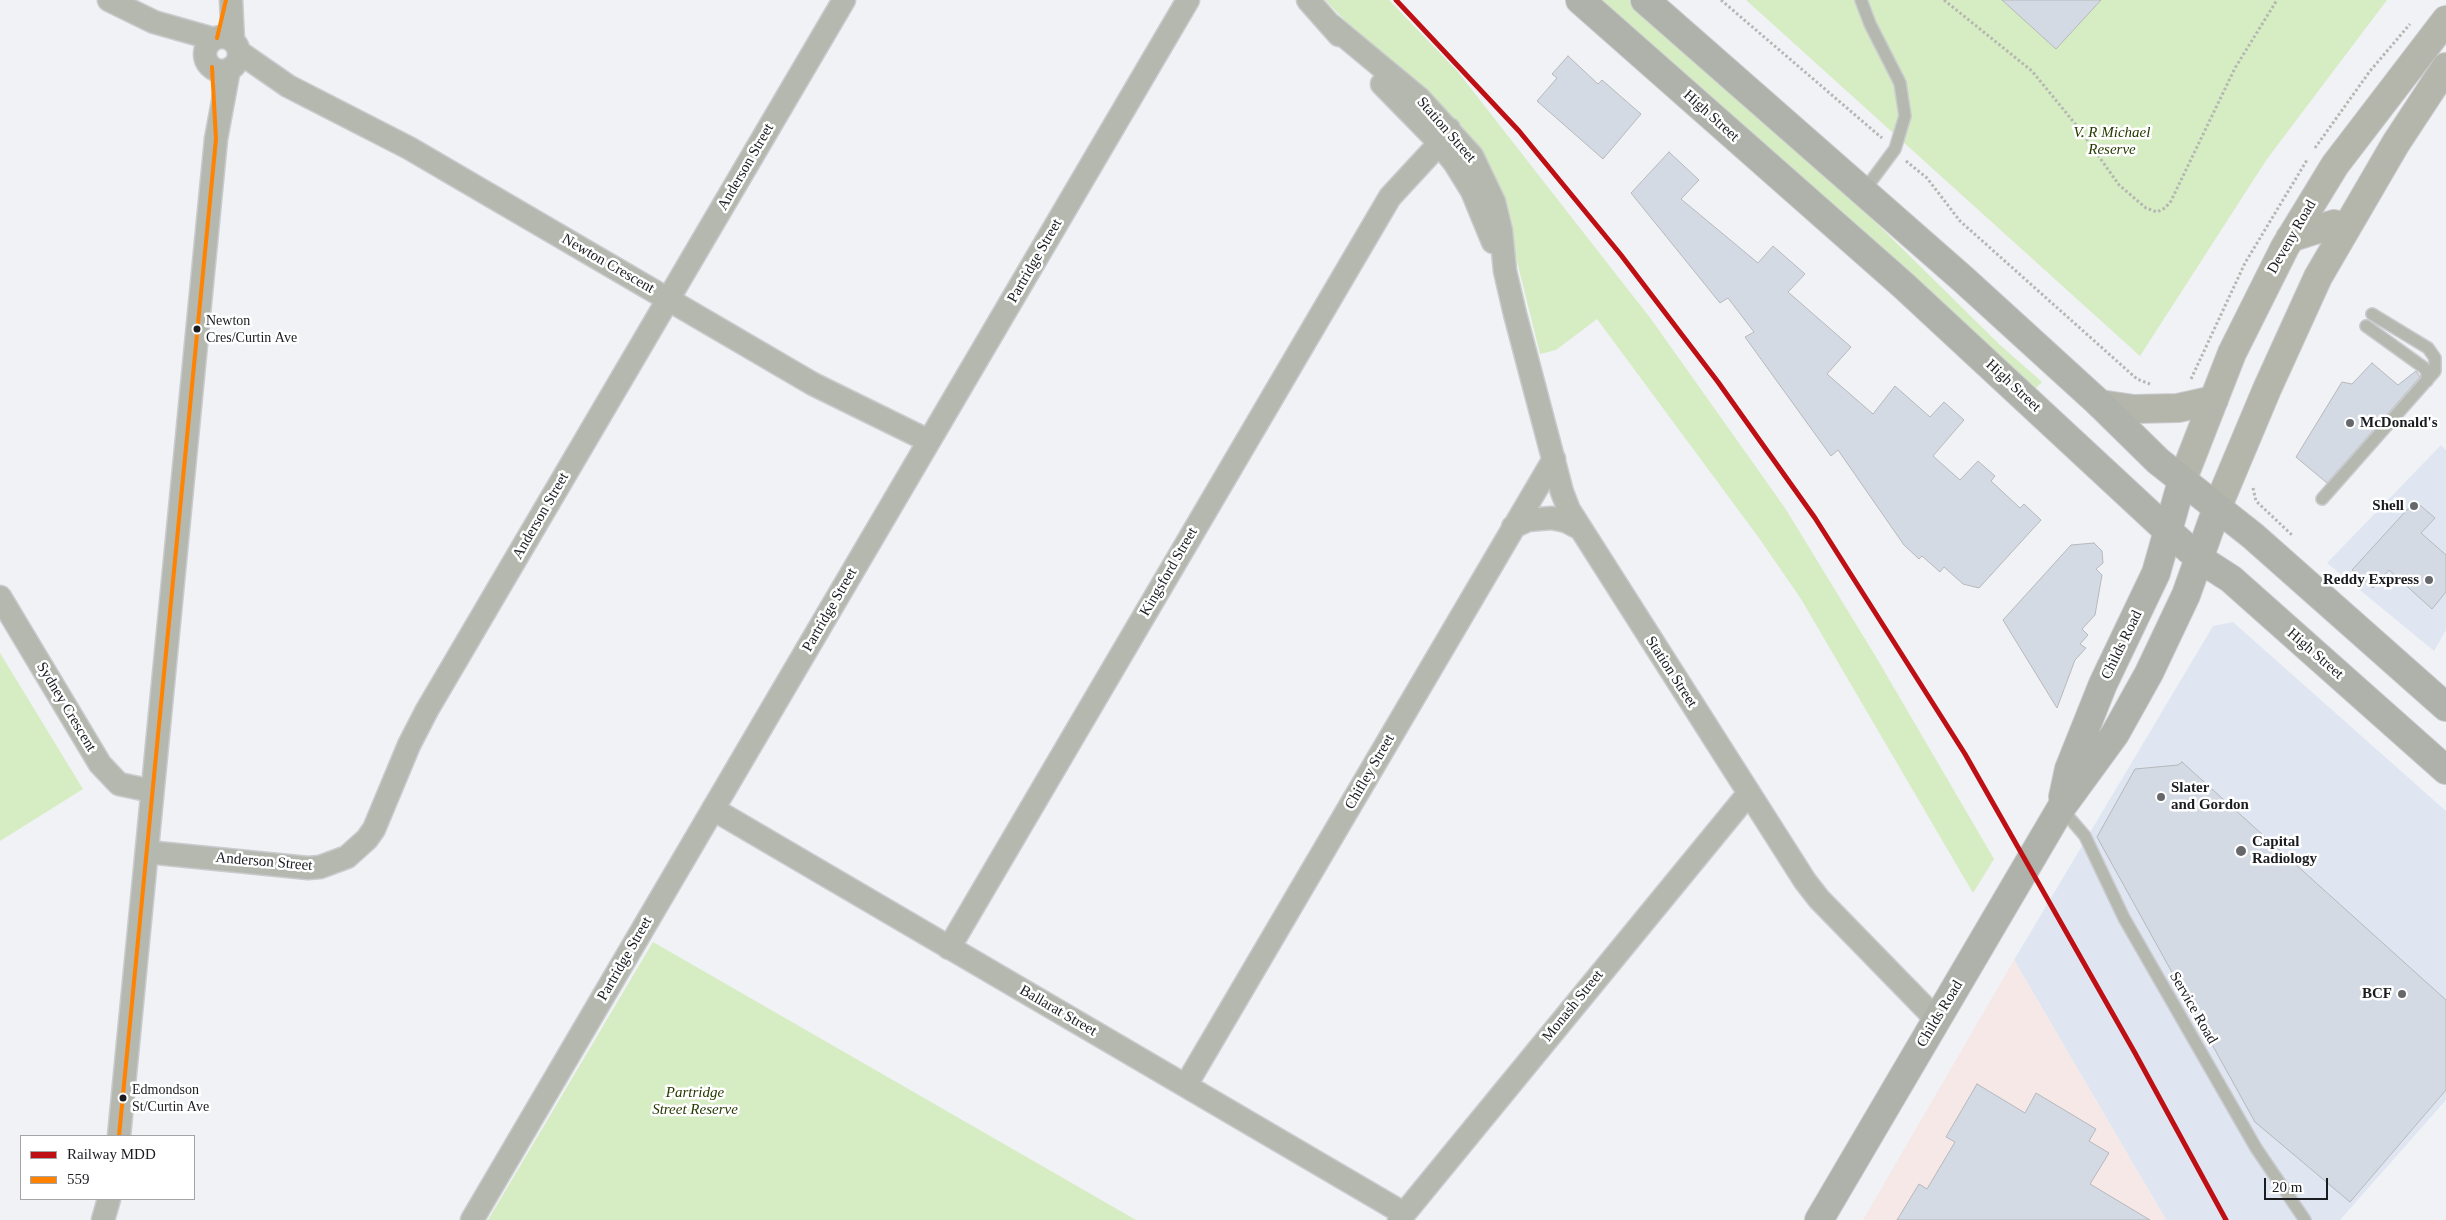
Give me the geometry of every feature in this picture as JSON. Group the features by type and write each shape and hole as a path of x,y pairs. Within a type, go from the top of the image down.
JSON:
{"main road":[{"name":"High Street","path":"1580,0 1903,285 2169,532 2200,559 2230,579 2446,770"},
{"path":"1645,0 2100,404 2158,461 2253,536 2446,708"},
{"name":"Childs Road","path":"2061,808 2069,769 2103,684 2152,582 2169,532 2182,481"},
{"name":"Childs Road","path":"1819,1220 2061,808 2115,734 2149,673 2186,595 2217,508"}],"street":[{"name":"Newton Crescent","path":"109,0 288,86 409,148 813,384 929,441"},
{"path":"119,1135 216,139 226,0"},
{"path":"222,54 232,0"},
{"name":"Anderson Street","path":"146,852 308,868 320,867 346,856 367,840 374,829 409,745 427,710 844,0"},
{"name":"Partridge Street","path":"472,1220 1188,0"},
{"name":"Station Street","path":"1308,0 1331,25 1420,98 1440,136 1472,156 1494,202 1501,231 1505,271 1562,492 1581,530 1805,881 1819,900 1937,1020"},
{"name":"Deveny Road","path":"2182,481 2240,337 2290,238 2335,165 2446,20"},
{"path":"2217,508 2299,317 2346,227 2396,144 2446,67"},
{"name":"Kingsford Street","path":"949,948 1390,197 1440,136"},
{"path":"2290,238 2334,224 2346,227"},
{"path":"2100,404 2134,409 2178,408 2214,400"},
{"name":"Chifley Street","path":"1186,1085 1554,460"},
{"path":"1513,527 1528,520 1552,518 1566,521 1581,530"},
{"name":"Sydney Crescent","path":"0,597 100,764 119,784 152,791"},
{"name":"Monash Street","path":"1401,1217 1750,793"},
{"name":"Ballarat Street","path":"713,809 1186,1085 1401,1217"},
{"path":"103,1220 110,1200"},
{"path":"116,1200 118,1220"}],"lane":[{"path":"1861,0 1870,24 1900,83 1905,116 1895,149 1863,192"},
{"path":"2322,498 2435,372 2435,358 2432,352 2372,314"},
{"path":"2366,326 2423,366 2428,381"},
{"name":"Service Road","path":"2061,808 2085,836 2124,918 2256,1148 2305,1220"}],"path":[{"path":"1721,0 1895,149 1926,178 1960,221 2137,378 2152,384"},
{"path":"1944,0 2032,71 2081,131 2119,185 2146,208 2157,212 2165,208 2171,201 2235,68 2276,0"},
{"path":"2233,467 2253,487 2256,501 2300,543"}],"shaded area":[{"name":"Shell","path":"2441,445 2446,450 2446,630 2434,651 2327,563"},
{"path":"2233,622 2446,811 2446,1100 2340,1220 2166,1220 2014,960 2213,626"},
{"path":"2014,960 2166,1220 1863,1220"}],"green space":[{"path":"1325,0 1389,0 1458,72 1651,319 1785,508 1876,657 1994,859 1973,893 1801,599 1759,538 1597,319 1556,350 1540,354 1506,217 1359,35"},
{"path":"1597,0 1629,0 1854,201 2000,345 2042,382 2035,389"},
{"name":"V. R Michael Reserve","path":"1746,0 2387,0 2267,159 2140,356"},
{"path":"0,653 83,789 0,841"},
{"name":"Partridge Street Reserve","path":"653,942 1136,1220 488,1220"}],"building":[{"path":"2002,0 2101,0 2056,49"},
{"path":"1568,56 1598,84 1602,80 1641,114 1603,159 1537,101 1557,78 1552,74"},
{"path":"1669,152 1699,180 1681,199 1758,263 1773,246 1805,274 1788,292 1851,347 1827,374 1873,414 1895,386 1930,417 1944,402 1964,420 1933,456 1960,480 1978,461 1995,476 1991,481 2020,508 2024,504 2041,520 1979,588 1963,584 1944,567 1940,572 1922,556 1919,559 1904,545 1838,450 1831,456 1745,337 1754,332 1728,298 1720,303 1631,193"},
{"name":"McDonald's","path":"2372,363 2398,385 2416,371 2420,377 2327,483 2296,457 2342,382 2352,384"},
{"path":"2415,501 2435,518 2421,533 2446,555 2446,592 2432,609 2389,570 2373,588 2352,570"},
{"path":"2094,543 2102,551 2103,563 2096,569 2102,575 2095,615 2082,629 2088,635 2080,644 2086,648 2075,660 2057,708 2003,620 2071,545"},
{"path":"2182,762 2446,1000 2446,1090 2350,1202 2255,1122 2097,837 2135,769 2178,765"},
{"path":"1977,1084 2025,1113 2036,1093 2096,1129 2089,1141 2109,1153 2090,1184 2150,1220 1897,1220 1919,1184 1927,1189 1955,1142 1946,1137"}],"rail line":[{"name":"MDD","path":"1396,0 1519,131 1621,255 1718,382 1815,518 1965,754 2135,1053 2226,1220"}],"transit line":[{"name":"559","path":"217,38 226,0"},
{"name":"559","path":"119,1135 216,139 212,67"}],"place":[{"name":"Newton Cres/Curtin Ave","path":"197,329"},
{"name":"McDonald's","path":"2350,423"},
{"name":"Shell","path":"2414,506"},
{"name":"Reddy Express","path":"2429,580"},
{"name":"Slater and Gordon","path":"2161,797"},
{"name":"Capital Radiology","path":"2241,851"},
{"name":"BCF","path":"2402,994"},
{"name":"Edmondson St/Curtin Ave","path":"123,1098"}]}
